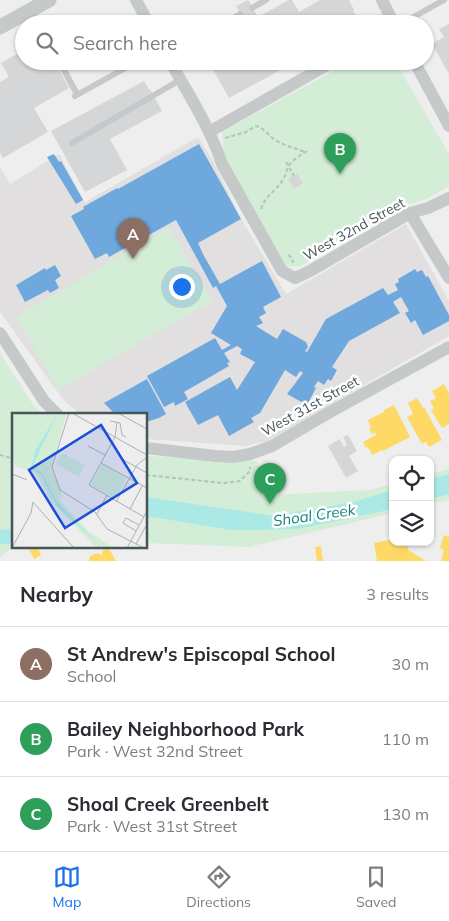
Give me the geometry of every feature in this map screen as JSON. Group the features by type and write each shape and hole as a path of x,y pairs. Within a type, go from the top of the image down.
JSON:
{"street":[{"path":"21,15 49,0"},
{"path":"136,0 144,15"},
{"path":"382,0 390,15"},
{"path":"0,27 15,18"},
{"path":"175,70 209,132 318,70"},
{"path":"419,70 449,126"},
{"name":"West 32nd Street","path":"209,132 222,164 282,272 295,278 410,213 428,208 449,198"},
{"path":"410,213 449,278"},
{"path":"0,333 44,401 56,413"},
{"name":"West 31st Street","path":"148,448 233,457 250,454 272,446 449,347"}],"lane":[{"path":"252,8 266,0"},
{"path":"417,15 444,0"},
{"path":"30,10 33,15"},
{"path":"64,70 76,95 122,70"},
{"path":"72,143 180,80"}],"path":[{"path":"223,139 246,132 256,126 283,144 305,152"},
{"path":"260,212 263,203 282,181 288,166 292,161 309,150"},
{"path":"286,162 294,176"},
{"path":"284,253 292,258 294,265"},
{"path":"148,475 223,483 240,480 250,471 250,454"}],"shaded area":[{"path":"198,137 212,159 240,217 286,294 406,224 449,301 449,336 267,441 246,446 148,439 148,413 79,413 65,402 0,312 0,167 10,184 59,154 85,202"}],"green space":[{"path":"335,70 400,70 449,154 449,186 429,198 408,205 299,267 287,266 280,261 224,162 222,132"},
{"path":"169,227 212,301 58,390 16,317"},
{"path":"0,353 34,406 43,413 12,413 12,548 0,557"},
{"path":"148,456 257,461 271,495 369,490 389,485 389,514 249,547 148,543"},
{"path":"449,469 449,500 434,503 434,473"}],"water":[{"path":"449,474 449,494 434,498 434,478"},
{"name":"Shoal Creek","path":"389,491 389,510 298,529 231,530 148,516 148,497 274,516 353,502"},
{"path":"12,528 12,543 0,544 0,530"}],"building: Homes":[{"path":"444,384 449,393 449,424 442,428 431,410 434,408 430,401 436,398 432,391"},
{"path":"417,398 442,440 429,447 426,442 422,444 407,417 413,414 408,403"},
{"path":"394,405 410,437 372,455 363,442 376,435 375,432 372,434 368,420"},
{"path":"444,535 449,537 449,561 441,561 444,550 440,548"},
{"path":"389,540 389,546 408,546 408,550 426,561 377,561 374,543"},
{"path":"321,546 323,561 317,561 315,547"},
{"path":"28,548 38,548 41,555 34,559"},
{"path":"109,548 116,561 89,561 90,556 97,553 102,555 103,550"}],"building: Schools":[{"path":"199,144 241,219 198,243 204,256 220,284 262,261 281,297 263,307 266,313 259,317 263,323 256,326 277,339 283,329 306,342 308,347 305,351 307,352 326,319 383,288 388,295 398,290 395,284 399,282 398,279 415,269 417,272 422,270 426,277 428,276 449,315 449,321 423,335 415,320 411,323 405,313 409,311 401,297 393,302 400,313 349,341 332,367 337,370 331,381 328,379 324,385 318,381 307,405 287,394 303,373 300,371 296,377 285,370 260,413 251,418 254,422 229,436 218,415 198,425 185,402 230,377 237,390 255,362 240,354 242,349 237,346 224,353 230,362 227,363 229,366 184,392 188,399 175,406 174,402 164,407 147,376 215,338 222,350 231,345 211,333 227,306 216,286 213,288 176,220 109,257 107,253 95,259 71,216 84,209 83,207"},
{"path":"54,154 59,162 61,161 83,200 76,204 47,157"},
{"path":"55,265 61,276 55,280 59,288 50,293 48,290 25,302 16,285 45,268 46,270"},
{"path":"147,379 166,414 148,421 148,413 114,413 104,403"}],"building: Other":[{"path":"248,0 257,15 241,15 236,6"},
{"path":"289,0 292,0 299,12 320,0 349,0 355,15 262,15"},
{"path":"449,24 449,74 434,48 434,43 444,37 439,29"},
{"path":"15,55 15,70 59,70 69,88 34,108 48,132 3,158 0,153 0,82 9,77 1,63"},
{"path":"213,70 280,70 229,98"},
{"path":"144,81 162,111 110,139 127,170 85,192 51,131"},
{"path":"297,174 303,183 294,189 288,179"},
{"path":"348,435 357,451 349,456 358,471 346,478 328,446 340,439 344,447 347,445 343,437"}],"place":[{"name":"Bailey Neighborhood Park","path":"340,174"},
{"name":"St Andrew's Episcopal School","path":"133,259"},
{"name":"Shoal Creek Greenbelt","path":"270,504"}]}
